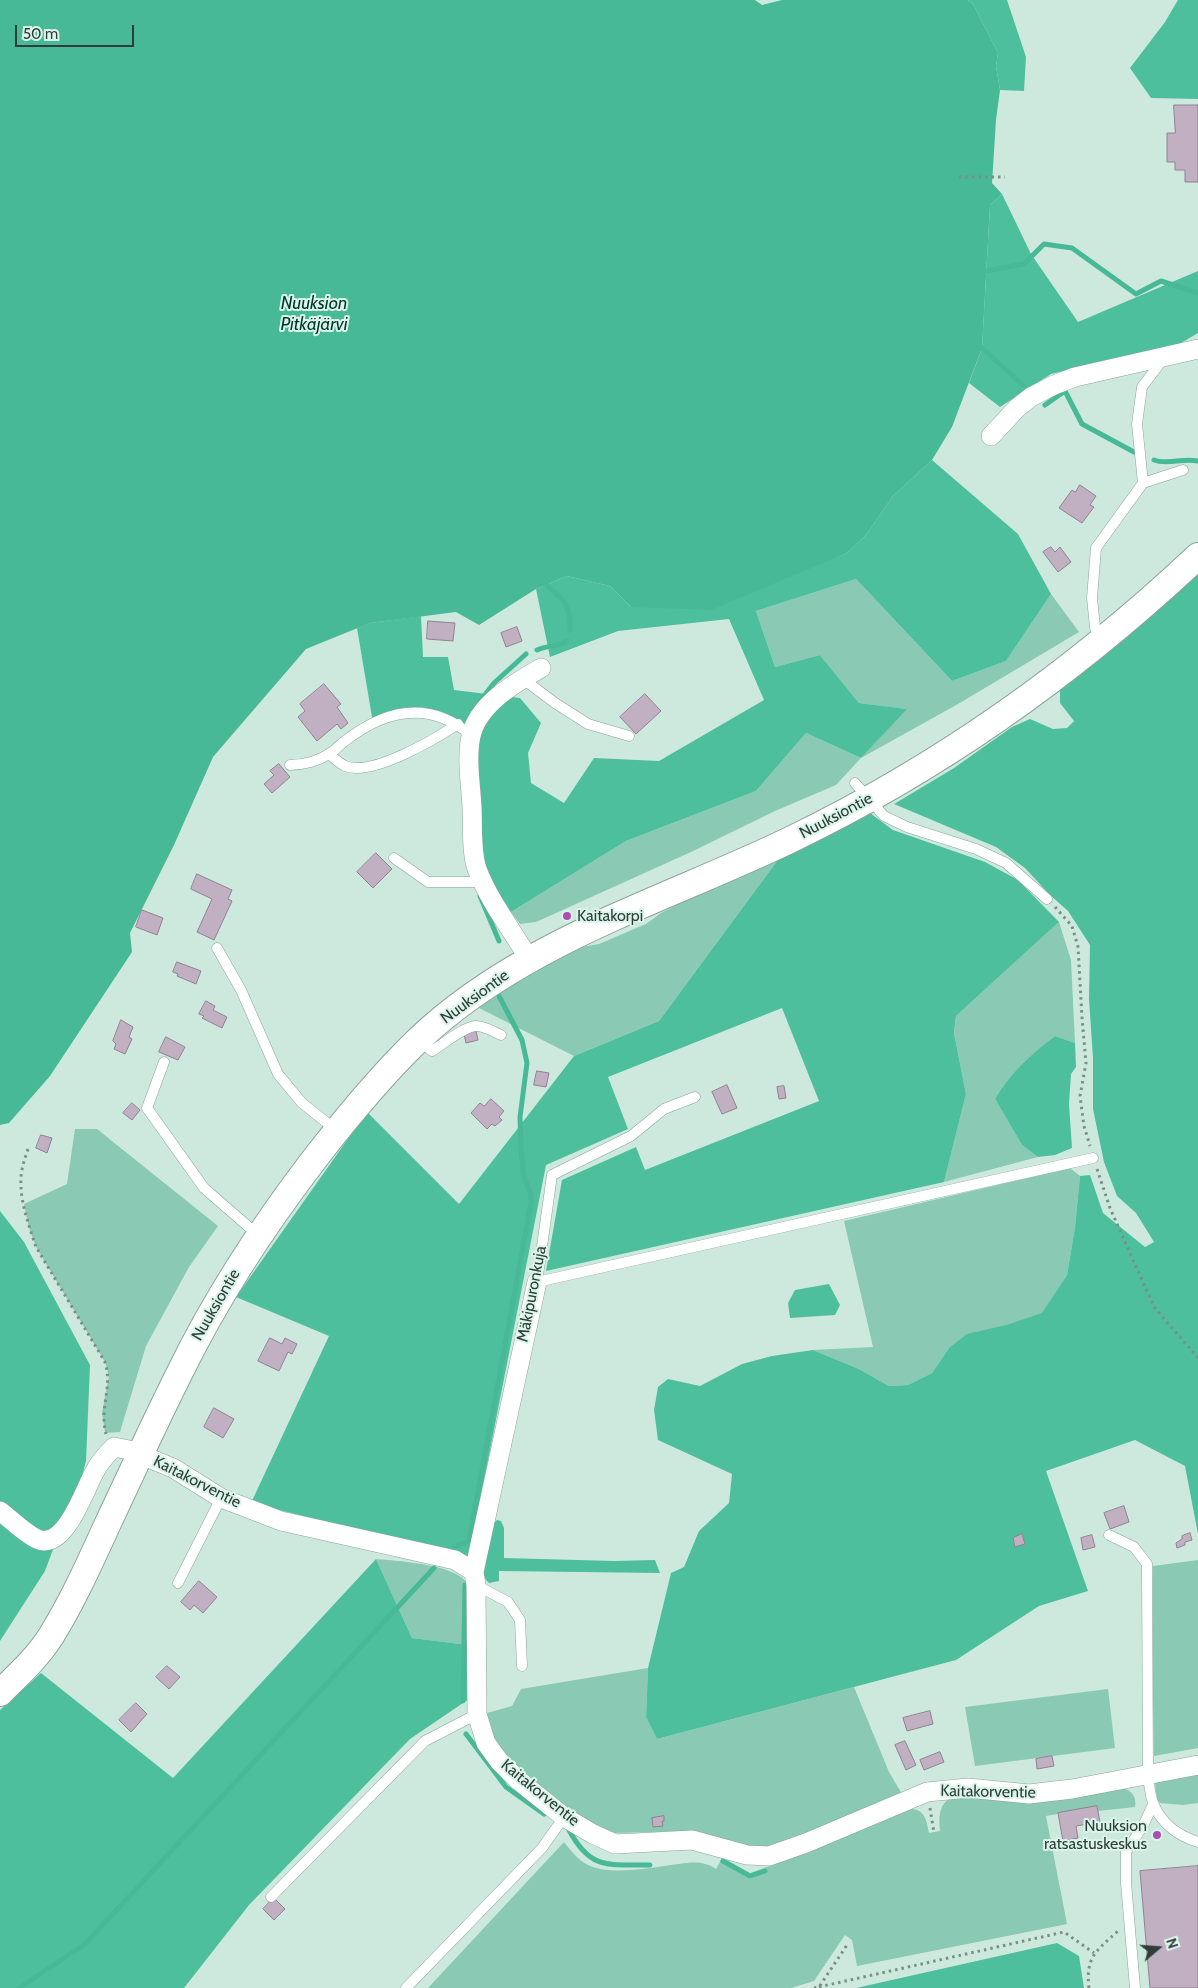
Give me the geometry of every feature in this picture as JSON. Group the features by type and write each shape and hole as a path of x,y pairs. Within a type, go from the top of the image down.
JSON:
{"street":[{"path":"991,436 1017,408 1031,397 1054,385 1075,377 1197,348"},
{"name":"Nuuksiontie","path":"0,1693 21,1673 50,1639 83,1580 178,1376 205,1323 258,1235 337,1131 377,1083 418,1041 448,1014 529,959 582,933 793,839 862,791 959,746 1099,643 1162,590 1198,556"},
{"path":"529,959 477,868 474,847 470,761 465,730 482,712 523,678 541,668"},
{"name":"Mäkipuronkuja","path":"475,1579 537,1282"},
{"path":"0,1511 38,1540 48,1540 58,1536 69,1525 96,1470 114,1446"},
{"name":"Kaitakorventie","path":"114,1446 173,1468 221,1498 281,1520 455,1560 475,1579 477,1714 486,1743 499,1761 518,1780 564,1817 592,1834 615,1844 692,1840 747,1855 769,1856 806,1843 927,1792 968,1788 1028,1794 1072,1790 1198,1765"}],"lane":[{"path":"1143,483 1137,424 1142,387 1166,356"},
{"path":"1099,643 1092,598 1096,548 1143,483 1183,470"},
{"path":"523,678 555,703 588,724 629,736"},
{"path":"290,765 301,765 329,754 373,723 406,712 437,714 465,730"},
{"path":"329,754 346,767 366,766 413,751 465,730"},
{"path":"862,791 884,816 907,827 976,849 1006,863 1047,899"},
{"path":"394,858 428,882 484,882"},
{"path":"217,948 241,990 278,1074 302,1103 337,1131"},
{"path":"418,1041 432,1051 458,1034 475,1026 490,1029 501,1036"},
{"path":"164,1062 147,1108 204,1188 258,1235"},
{"name":"Mäkipuronkuja","path":"537,1282 552,1174 631,1136 664,1109 695,1097"},
{"path":"537,1282 1093,1158"},
{"path":"178,1583 221,1498"},
{"path":"1109,1535 1134,1547 1147,1564 1148,1775 1153,1804 1164,1821 1184,1838 1198,1842"},
{"path":"475,1579 508,1602 520,1620 522,1666"},
{"path":"271,1897 425,1742 477,1714"},
{"path":"1135,1988 1126,1883 1126,1852 1144,1824 1153,1804"},
{"path":"406,1988 542,1848 564,1817"}],"path":[{"path":"959,178 1005,177"},
{"path":"1047,899 1072,926 1078,947 1086,1063 1080,1096 1084,1126 1093,1158 1110,1208 1154,1308 1198,1358"},
{"path":"28,1149 22,1167 20,1185 29,1228 36,1247 105,1362 109,1376 102,1413 105,1433 114,1446"},
{"path":"927,1792 934,1833"},
{"path":"1089,1988 1087,1974 1094,1953 1129,1920"},
{"path":"814,1988 1064,1932 1094,1953"},
{"path":"819,1987 847,1945"}],"shaded area":[{"path":"968,0 1007,0 1026,57 1024,91 1000,90 996,66 998,53 973,4"},
{"path":"1178,0 1198,0 1198,99 1151,98 1130,68 1165,22"},
{"path":"1002,194 1031,254 1078,322 1198,271 1198,333 1181,343 1051,374 1000,407 969,383 982,348 990,205"},
{"path":"932,460 1018,534 1051,594 1006,661 952,681 856,579 756,611 775,667 820,655 859,703 907,709 861,758 806,733 756,791 626,841 511,912 485,867 463,728 406,712 373,723 357,628 370,623 421,616 423,657 448,657 454,690 520,698 541,723 528,753 531,783 564,803 594,758 659,761 764,700 729,619 618,631 550,657 536,589 567,576 610,586 631,607 810,567 847,553 866,535 893,496"},
{"path":"1198,572 1198,1534 1185,1466 1135,1440 1046,1471 1088,1591 1039,1606 956,1660 657,1739 646,1717 648,1668 671,1573 684,1567 699,1531 729,1503 732,1474 658,1440 654,1410 658,1387 668,1379 700,1386 742,1364 772,1356 813,1350 859,1369 889,1386 908,1385 932,1373 949,1348 967,1334 1006,1325 1042,1313 1067,1275 1075,1227 1080,1176 1090,1175 1103,1213 1145,1247 1154,1242 1136,1213 1117,1196 1104,1162 1093,1109 1093,1058 1089,999 1090,945 1068,911 1025,868 996,847 894,804 954,768 1012,727 1030,719 1053,729 1067,728 1074,721 1060,703 1060,690"},
{"path":"856,579 952,681 1006,661 1051,594 1079,632 958,704 861,758 906,709 859,703 820,655 775,667 756,611"},
{"path":"806,733 861,758 836,785 775,811 691,852 536,922 520,924 511,912 626,841 756,791"},
{"path":"870,813 893,830 985,862 1018,880 1059,922 956,1016 954,1033 966,1094 944,1182 546,1271 562,1180 636,1147 645,1170 819,1101 782,1008 608,1077 628,1129 546,1165 469,1557 251,1503 329,1336 236,1297 367,1112 459,1204 574,1056 659,1021 780,857"},
{"path":"780,857 659,1021 574,1056 477,1007 484,1000 575,948 599,944 646,924 661,913 696,895"},
{"path":"1059,922 1071,960 1075,1043 1055,1036 1022,1064 995,1099 1022,1145 1038,1157 944,1182 966,1094 954,1033 956,1016"},
{"path":"1055,1036 1075,1043 1076,1067 1071,1074 1069,1104 1072,1148 1055,1155 1038,1157 1022,1145 995,1099 1022,1064"},
{"path":"75,1129 97,1129 218,1226 189,1267 146,1346 120,1432 105,1433 102,1413 109,1376 105,1362 36,1247 29,1228 24,1204 67,1184"},
{"path":"1070,1168 1080,1176 1075,1227 1067,1275 1042,1314 1006,1325 949,1348 932,1373 908,1385 889,1386 859,1369 813,1350 873,1347 844,1221"},
{"path":"0,1211 24,1242 90,1365 86,1461 69,1525 58,1536 45,1571 0,1641"},
{"path":"829,1284 840,1305 835,1315 790,1318 788,1303 795,1290"},
{"path":"497,1520 501,1521 504,1528 504,1558 614,1561 655,1560 660,1573 499,1571 499,1581 489,1583 483,1571 483,1549 488,1528"},
{"path":"376,1559 428,1565 454,1573 464,1579 470,1592 469,1645 412,1638"},
{"path":"376,1559 412,1638 469,1645 469,1699 410,1739 249,1905 184,1988 0,1988 0,1710 41,1673 173,1778"},
{"path":"1198,1560 1198,1748 1154,1756 1153,1566"},
{"path":"648,1668 646,1717 657,1739 854,1687 889,1772 902,1794 837,1825 762,1849 692,1831 615,1833 598,1829 529,1781 506,1760 488,1730 487,1713 512,1706 521,1689"},
{"path":"1108,1689 1115,1748 975,1766 965,1707"},
{"path":"1198,1769 1198,1803 1183,1805 1160,1803 1157,1799 1155,1783 1162,1777"},
{"path":"1123,1788 1133,1795 1135,1807 1098,1811 1097,1807 1046,1816 1067,1924 857,1966 852,1940 845,1935 814,1981 791,1988 428,1988 564,1842 584,1863 602,1869 635,1870 684,1863 703,1863 716,1869 722,1858 748,1874 830,1843 904,1809 920,1811 927,1822 929,1833 940,1831 942,1808 951,1797"},
{"path":"1057,1943 1079,1956 1084,1988 856,1988"}],"water":[{"name":"Nuuksion Pitkäjärvi","path":"0,0 755,0 762,5 782,0 968,0 973,4 998,53 996,66 1000,90 992,183 1002,194 990,205 982,348 952,427 932,460 893,496 866,535 847,553 711,610 631,607 610,586 567,576 536,589 479,625 456,612 370,623 306,649 213,757 174,845 130,933 132,952 50,1076 9,1123 0,1125"}],"building":[{"path":"1174,105 1198,105 1198,182 1185,182 1185,170 1175,170 1175,162 1167,162 1167,133 1175,133"},
{"path":"1080,485 1096,496 1090,505 1094,507 1082,523 1059,508 1072,490 1075,492"},
{"path":"1051,547 1055,552 1060,547 1071,562 1058,572 1043,552"},
{"path":"428,621 455,623 453,641 427,639"},
{"path":"517,627 522,641 506,647 501,633"},
{"path":"324,684 341,704 337,707 348,723 341,729 337,724 317,741 298,717 305,711 300,704"},
{"path":"645,694 661,711 636,734 620,717"},
{"path":"279,764 290,777 272,793 264,784 274,775 270,771"},
{"path":"376,853 392,869 373,888 357,872"},
{"path":"197,874 232,890 228,899 232,901 214,940 197,932 212,899 191,889"},
{"path":"142,910 163,918 157,935 136,927"},
{"path":"177,962 201,971 196,984 177,976 178,974 173,972"},
{"path":"206,1001 215,1006 213,1010 227,1017 222,1028 202,1018 204,1016 199,1014"},
{"path":"121,1020 133,1027 129,1037 132,1039 125,1054 114,1049 116,1044 113,1041"},
{"path":"476,1031 478,1040 466,1043 464,1034"},
{"path":"166,1037 185,1047 178,1060 159,1052"},
{"path":"537,1071 549,1073 546,1087 534,1085"},
{"path":"727,1085 737,1108 722,1114 712,1092"},
{"path":"784,1086 786,1098 779,1099 777,1087"},
{"path":"491,1099 504,1111 499,1117 502,1120 495,1126 492,1124 487,1129 471,1113 480,1103 484,1106"},
{"path":"132,1103 140,1110 132,1120 123,1113"},
{"path":"41,1135 52,1138 47,1153 36,1148"},
{"path":"270,1338 282,1344 285,1338 297,1344 292,1354 288,1352 279,1371 258,1361"},
{"path":"214,1408 234,1419 223,1438 204,1427"},
{"path":"1124,1506 1129,1522 1110,1529 1104,1513"},
{"path":"1190,1533 1192,1540 1185,1542 1185,1545 1177,1548 1176,1543 1182,1539 1182,1536"},
{"path":"1022,1534 1025,1544 1015,1547 1013,1538"},
{"path":"1092,1535 1095,1547 1083,1550 1081,1538"},
{"path":"199,1581 217,1597 203,1613 194,1605 190,1610 181,1602"},
{"path":"167,1666 180,1677 169,1689 156,1677"},
{"path":"136,1703 147,1714 131,1732 119,1720"},
{"path":"930,1711 933,1724 907,1731 903,1718"},
{"path":"905,1741 916,1765 906,1770 895,1745"},
{"path":"940,1752 944,1762 924,1770 920,1760"},
{"path":"1052,1756 1054,1766 1037,1769 1036,1759"},
{"path":"1097,1806 1100,1822 1076,1826 1078,1838 1063,1841 1058,1813"},
{"path":"664,1816 663,1826 653,1827 652,1818"},
{"path":"1198,1866 1198,1988 1150,1988 1140,1871"},
{"path":"274,1898 285,1909 274,1920 263,1909"}],"waterway":[{"path":"986,271 1024,264 1044,244 1072,248 1136,294 1161,281 1198,293"},
{"path":"982,348 1024,386"},
{"path":"1045,405 1065,391 1082,424 1134,452"},
{"path":"1154,460 1164,462 1198,461"},
{"path":"546,585 562,599 568,609 570,630"},
{"path":"537,650 567,641"},
{"path":"481,700 494,683 526,654"},
{"path":"480,896 499,941"},
{"path":"454,1547 469,1541 531,1203 531,1193 524,1178 520,1117 527,1063 522,1040 499,996"},
{"path":"19,1988 85,1944 434,1568"},
{"path":"463,1701 465,1585"},
{"path":"466,1734 506,1787 544,1814"},
{"path":"569,1830 585,1853 593,1859 612,1864 650,1865"},
{"path":"723,1861 750,1876 765,1871"}],"place":[{"name":"Kaitakorpi","path":"567,916"},
{"name":"Nuuksion ratsastuskeskus","path":"1157,1835"}]}
